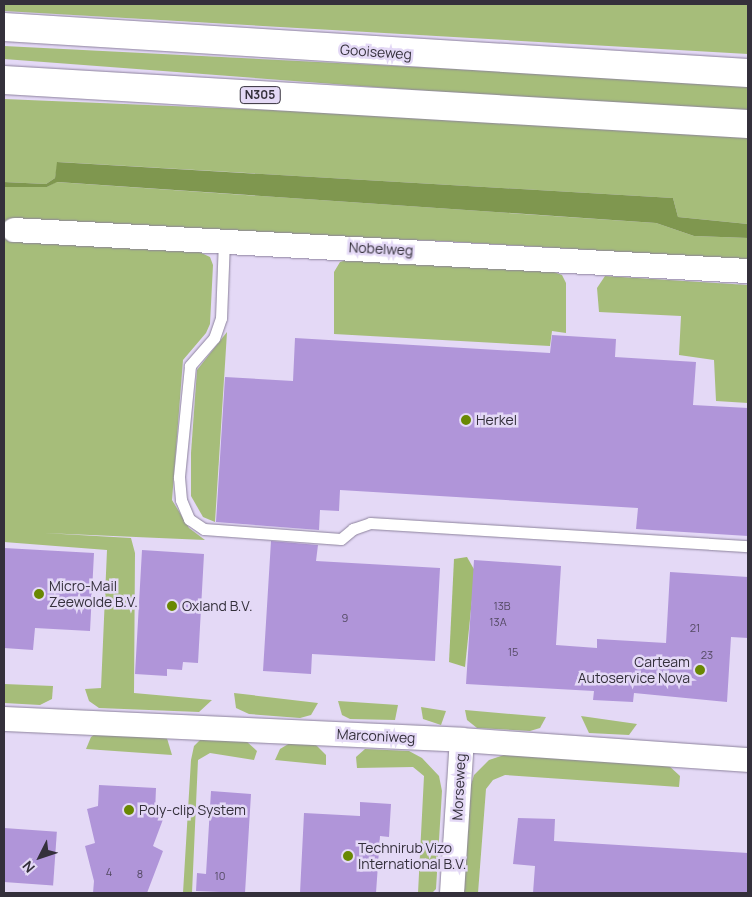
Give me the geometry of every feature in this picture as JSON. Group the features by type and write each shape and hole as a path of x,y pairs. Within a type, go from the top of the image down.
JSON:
{"highway":[{"name":"Gooiseweg","path":"4,27 748,73"},
{"name":"N305","path":"4,80 748,124"}],"street":[{"name":"Nobelweg","path":"14,230 224,240 748,271"},
{"name":"Marconiweg","path":"4,719 462,740 748,760"},
{"name":"Morseweg","path":"452,893 462,740"}],"lane":[{"path":"224,240 221,318 214,338 190,366 179,476 182,500 189,519 204,529 341,539 353,529 370,523 748,546"}],"shaded area":[{"path":"4,4 748,4 748,54 4,11"},
{"path":"4,46 748,84 748,111 573,102 4,59"},
{"path":"4,99 536,121 748,135 748,224 678,217 673,198 58,162 55,178 46,184 4,182"},
{"path":"57,162 673,198 678,217 748,224 748,238 694,236 656,223 57,182 47,187 4,187 4,182 46,184 55,178"},
{"path":"56,182 656,223 694,236 748,238 748,260 442,241 4,227 4,187 47,187"},
{"path":"4,232 197,251 210,257 213,265 210,324 206,333 183,360 172,500 189,528 205,540 44,533 131,538 135,553 134,693 212,700 199,712 99,708 89,701 85,689 101,688 107,550 4,542"},
{"path":"349,259 554,272 562,275 566,283 566,333 552,331 550,346 334,334 334,272 340,262"},
{"path":"605,276 748,285 748,403 716,401 714,360 679,355 681,316 599,312 597,288"},
{"path":"227,332 215,522 203,517 191,496 191,453 197,370"},
{"path":"467,557 475,571 465,667 449,662 454,559"},
{"path":"4,684 53,686 52,699 40,705 4,703"},
{"path":"234,693 318,703 311,715 300,718 249,714 236,708"},
{"path":"338,701 398,705 395,720 350,719 342,715"},
{"path":"421,707 446,711 441,725 423,719"},
{"path":"465,710 546,717 540,728 530,731 477,728 467,720"},
{"path":"581,716 637,724 629,735 589,733"},
{"path":"101,730 166,735 172,755 86,749 91,737"},
{"path":"203,737 246,741 257,751 254,760 210,753 198,760 192,893 183,893 191,760 194,746"},
{"path":"290,743 316,745 326,755 326,765 275,760 280,749"},
{"path":"365,749 409,751 422,758 439,776 442,791 436,889 432,893 418,893 424,776 413,767 357,768 356,757"},
{"path":"504,755 667,764 680,776 679,787 505,775 493,780 486,789 478,893 461,893 466,801 474,775 489,760"}],"building":[{"path":"552,335 616,339 615,357 696,362 693,405 748,408 748,536 636,529 638,508 340,490 339,511 320,510 319,530 216,522 225,377 293,381 295,338 550,353"},
{"path":"271,541 318,545 316,561 440,568 435,661 312,654 311,674 263,671"},
{"path":"4,548 94,553 90,631 35,628 33,650 4,648"},
{"path":"142,550 204,554 198,663 183,662 182,670 167,669 167,676 135,674"},
{"path":"474,560 561,566 556,645 597,648 597,639 666,643 670,572 748,577 748,638 731,637 727,702 634,693 633,702 593,700 594,691 466,684"},
{"path":"99,785 156,788 155,812 165,814 153,846 163,851 147,893 93,893 94,881 85,846 95,843 87,809 98,806"},
{"path":"211,791 251,794 245,893 196,891 197,873 206,874"},
{"path":"360,802 391,804 389,837 380,836 376,893 300,893 304,813 360,816"},
{"path":"518,818 555,819 554,841 748,853 748,893 533,893 535,866 513,864"},
{"path":"4,828 57,832 53,886 4,882"}],"place":[{"name":"Herkel","path":"466,420"},
{"name":"Micro-Mail Zeewolde B.V.","path":"39,594"},
{"name":"Oxland B.V.","path":"172,606"},
{"name":"Carteam Autoservice Nova","path":"700,670"},
{"name":"Poly-clip System","path":"129,810"},
{"name":"Technirub Vizo International B.V.","path":"348,856"}]}
